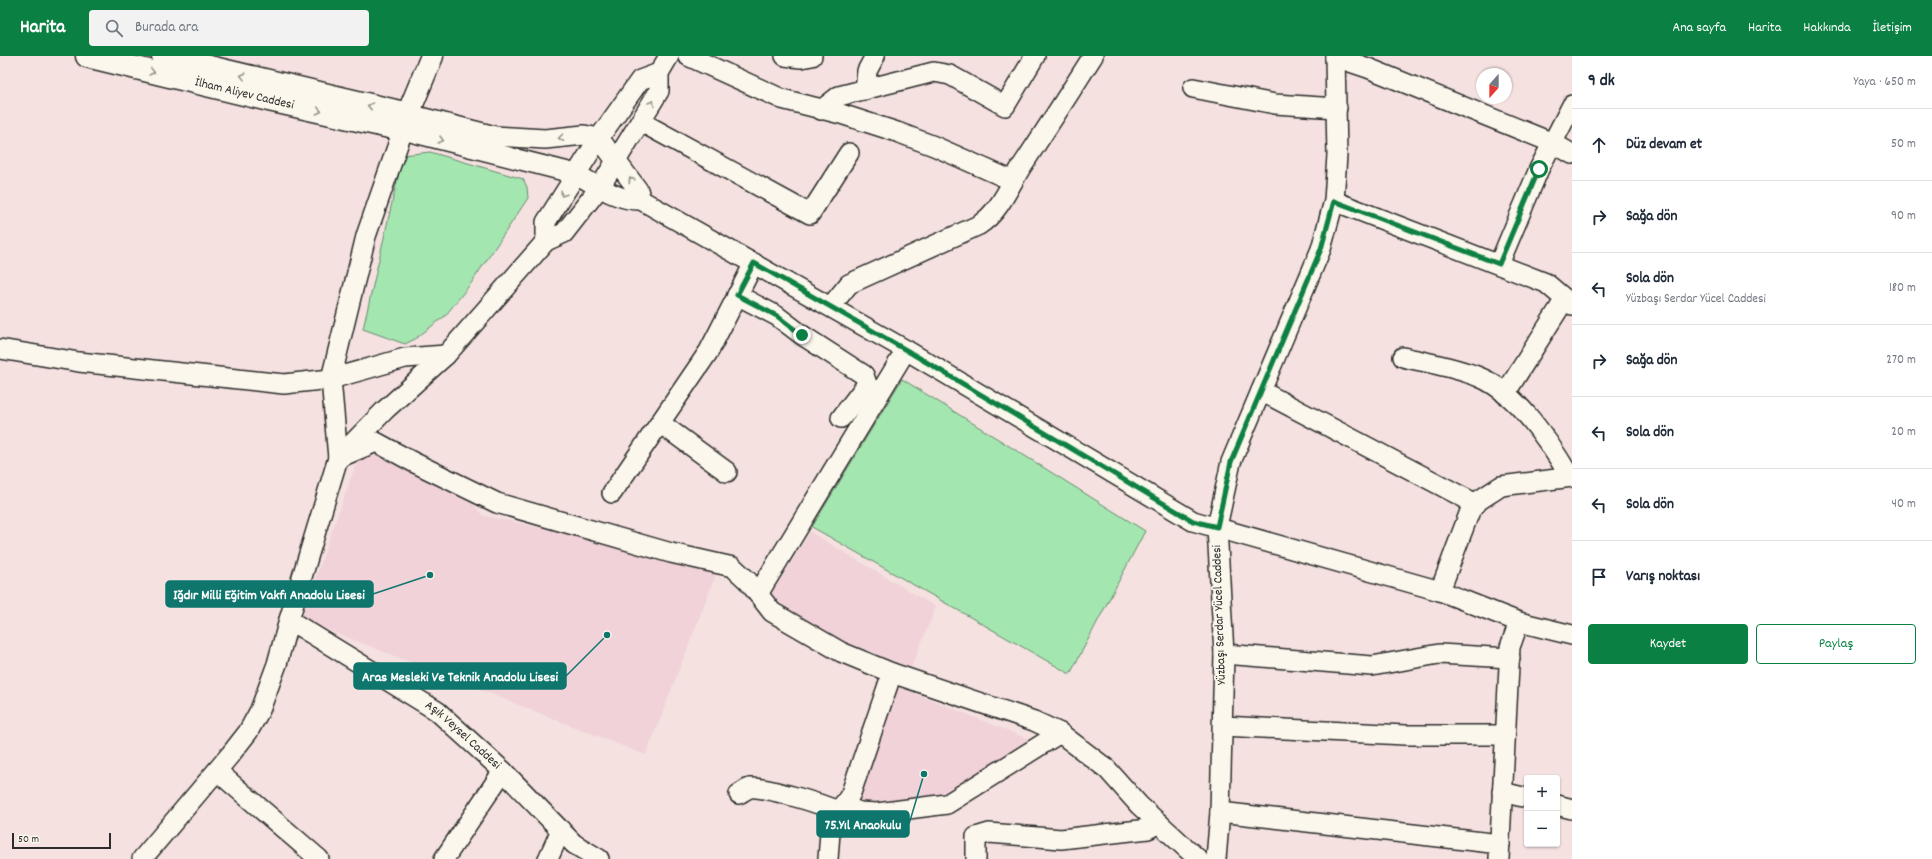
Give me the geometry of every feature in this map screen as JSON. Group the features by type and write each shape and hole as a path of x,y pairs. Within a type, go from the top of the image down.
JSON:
{"main road":[{"name":"İlham Aliyev Caddesi","path":"87,56 269,100 405,122"},
{"path":"405,122 432,56"},
{"name":"İlham Aliyev Caddesi","path":"175,58 405,122"}],"street":[{"path":"338,458 385,410 446,355 546,241 564,233 600,188 641,122 659,91 659,73 669,56"},
{"path":"688,56 782,99 841,114 897,132 1013,181"},
{"path":"785,56 801,58 812,56"},
{"path":"865,90 867,71 875,56"},
{"path":"821,110 838,96 930,72 941,64 950,75 1005,106 1035,56"},
{"path":"830,306 849,284 987,220 996,211 1013,181 1093,56"},
{"path":"1335,57 1375,71 1553,143 1572,154"},
{"name":"Yüzbaşı Serdar Yücel Caddesi","path":"1216,859 1220,812 1224,654 1217,527 1231,462 1321,249 1334,201 1338,154 1335,57"},
{"path":"546,241 546,222 599,138 640,80 659,73"},
{"path":"1193,88 1275,104 1337,108"},
{"path":"1499,264 1539,169 1572,105"},
{"path":"405,122 495,136 545,140 584,135 599,138 617,160 638,190 641,200"},
{"path":"405,122 576,174 600,188 630,200 641,200 906,350 1193,521 1440,591 1519,622 1572,635"},
{"path":"142,859 248,732 260,710 277,664 338,458 331,379 366,236 405,122"},
{"path":"641,122 810,214 849,153"},
{"path":"1334,201 1546,283 1569,302 1505,394"},
{"path":"612,493 708,351 754,263"},
{"path":"737,295 777,316 802,335 864,375 867,384 841,418"},
{"path":"0,349 79,362 284,384 331,379 405,358 446,355"},
{"path":"758,594 906,350"},
{"path":"1402,357 1479,377 1499,388 1529,417 1550,444 1571,477 1501,486 1476,504 1470,511 1440,591"},
{"path":"1261,391 1476,504"},
{"path":"660,423 727,472"},
{"path":"338,458 376,442 412,462 497,503 671,552 733,567 748,580 772,612 841,652 892,672 1034,721 1060,733 1107,769 1139,805 1198,859"},
{"name":"Aşık Veysel Caddesi","path":"289,620 437,711 502,771 574,844 599,859"},
{"path":"1220,812 1499,852 1510,647 1519,622"},
{"path":"1224,654 1372,666 1439,654 1510,658"},
{"path":"828,859 831,819 841,808 851,793 892,672"},
{"path":"1223,726 1405,735 1505,735"},
{"path":"739,794 744,790 755,788 860,812 877,813 947,804 1060,733"},
{"path":"217,771 319,859"},
{"path":"444,859 502,771"},
{"path":"1502,792 1524,797"},
{"path":"1560,806 1572,809"},
{"path":"976,859 976,837 989,833 1061,839 1148,829 1159,823"},
{"path":"548,859 561,830"}],"shaded area":[{"path":"369,452 473,504 483,516 559,531 716,574 646,755 301,619 357,461"},
{"path":"810,532 936,607 911,668 803,624 770,596"},
{"path":"892,684 1038,743 939,807 846,805"}],"green space":[{"path":"430,152 523,179 527,187 528,198 472,282 445,316 415,339 405,344 363,329 403,155"},
{"path":"902,379 1145,531 1070,674 812,527"}],"place":[{"name":"Iğdır Milli Eğitim Vakfı Anadolu Lisesi","path":"430,575"},
{"name":"Aras Mesleki Ve Teknik Anadolu Lisesi","path":"607,635"},
{"name":"75.Yıl Anaokulu","path":"924,774"}],"route":[{"path":"802,335 777,316 737,295 754,263 906,350 1193,521 1217,527 1231,462 1321,249 1334,201 1499,264 1539,169"}]}
